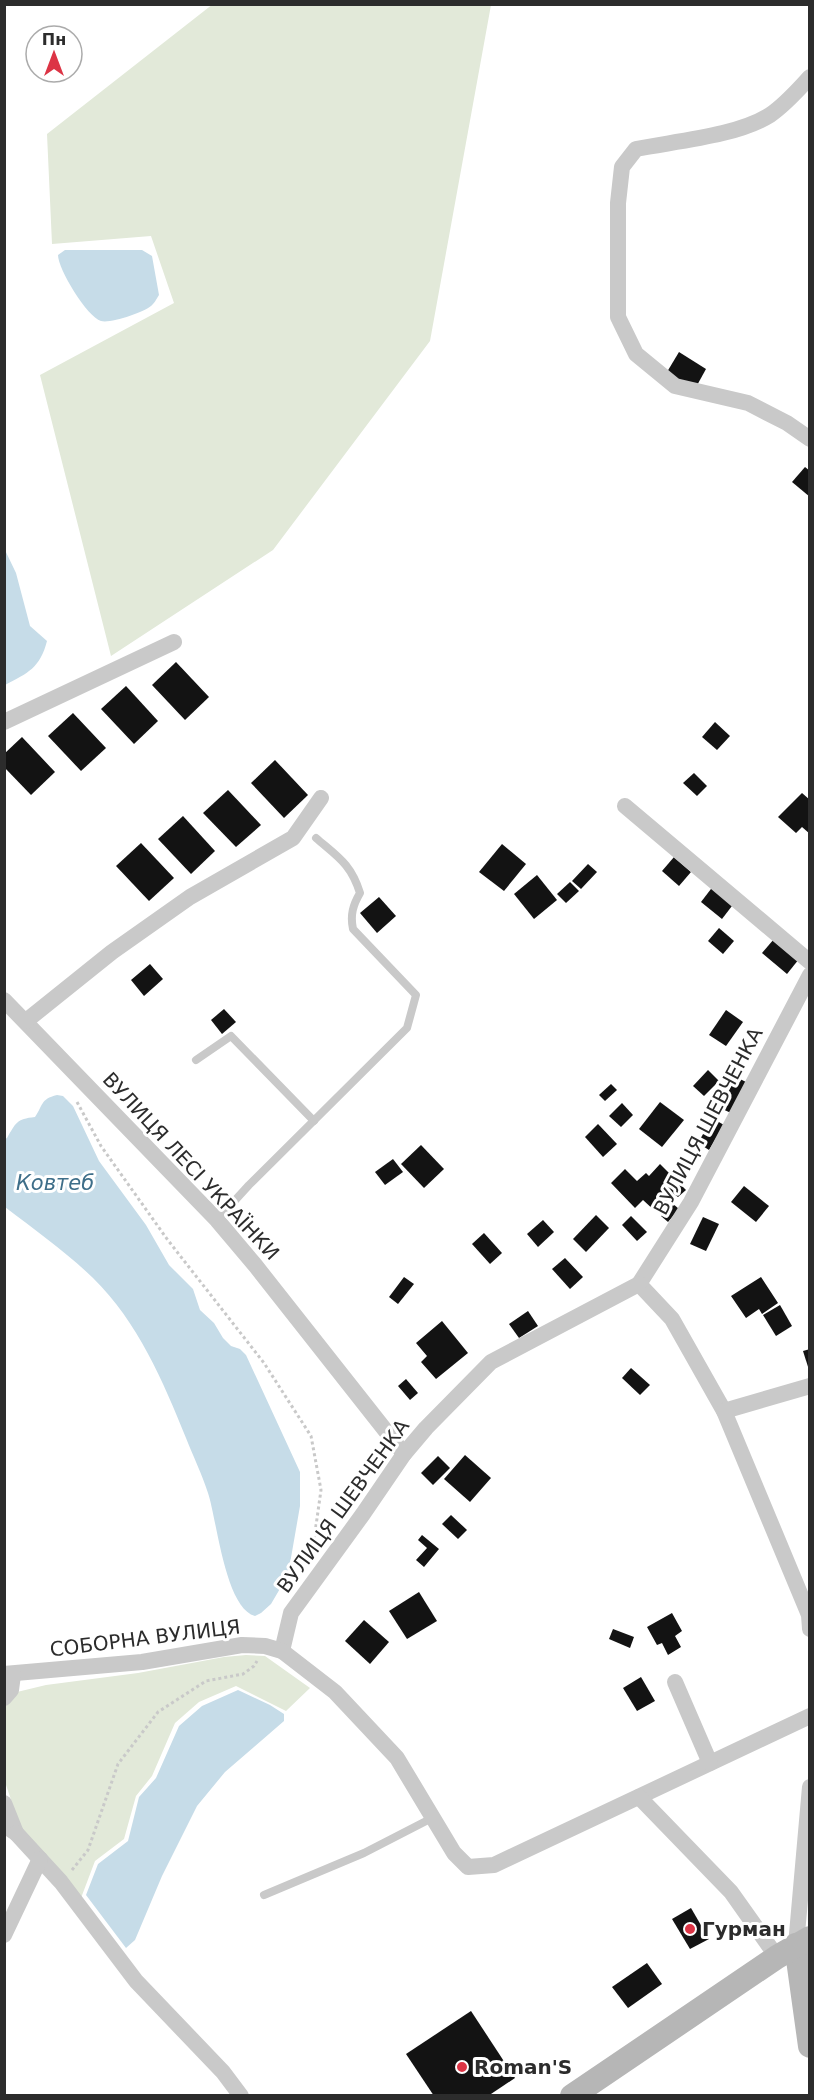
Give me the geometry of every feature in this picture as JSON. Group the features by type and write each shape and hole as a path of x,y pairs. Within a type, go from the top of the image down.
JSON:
{"street":[{"path":"810,77 771,114 744,128 636,148 622,167 618,203 618,317 636,354 675,386 748,402 787,423 810,439"},
{"path":"4,722 174,642"},
{"path":"26,1021 112,952 190,897 293,838 321,798"},
{"path":"625,806 810,962"},
{"name":"ВУЛИЦЯ ШЕВЧЕНКА","path":"282,1651 291,1613 404,1454 491,1362 639,1284 692,1202 810,975"},
{"name":"ВУЛИЦЯ ЛЕСІ УКРАЇНКИ","path":"4,1000 217,1220 404,1454"},
{"path":"639,1284 672,1319 724,1411 808,1616 810,1629"},
{"path":"724,1411 810,1386"},
{"name":"СОБОРНА ВУЛИЦЯ","path":"4,1698 12,1690 9,1674 142,1662 242,1644 265,1646 282,1651"},
{"path":"282,1651 335,1692 397,1758 454,1853 468,1867 494,1865 810,1716"},
{"path":"675,1682 710,1763"},
{"path":"810,1787 794,1947 810,2046"},
{"path":"639,1797 730,1892 794,1947"},
{"path":"4,1803 10,1829 61,1882 136,1982 223,2072 241,2096"},
{"path":"4,1935 40,1859"},
{"path":"572,2096 794,1947"}],"lane":[{"path":"217,1220 249,1185 407,1028 416,995 353,929 351,919 354,904 360,893 355,876 346,864 316,838"},
{"path":"196,1060 231,1035 314,1120"},
{"path":"264,1895 363,1852 432,1818"}],"path":[{"path":"75,1098 101,1146 167,1239 264,1363 310,1437 321,1490 312,1558"},
{"path":"61,1882 88,1851 118,1764 158,1712 206,1681 243,1674 254,1666 265,1646"}],"green space":[{"path":"213,4 491,5 430,341 273,550 111,656 40,375 174,303 151,236 52,244 47,134"},
{"path":"246,1655 265,1656 310,1688 286,1711 236,1686 199,1702 175,1723 152,1776 136,1796 124,1839 95,1861 81,1898 24,1838 5,1782 4,1706 17,1692 46,1685"}],"water":[{"path":"65,250 142,250 152,256 159,295 152,305 142,311 119,319 101,321 88,311 68,281 58,255"},
{"path":"4,548 16,573 30,626 47,641 37,664 5,685"},
{"name":"Ковтеб","path":"57,1095 63,1096 73,1106 99,1161 146,1225 169,1265 193,1289 200,1310 214,1323 231,1346 240,1349 246,1355 300,1472 300,1506 288,1575 271,1604 255,1616 245,1610 229,1581 203,1479 168,1395 136,1333 109,1295 93,1278 5,1207 5,1139 17,1123 35,1117 45,1101"},
{"path":"238,1690 284,1714 284,1721 225,1772 197,1806 162,1876 135,1940 126,1948 86,1895 98,1864 128,1841 139,1797 156,1778 179,1726 202,1706"}],"building":[{"path":"679,352 706,369 695,389 667,372"},
{"path":"805,467 810,471 810,497 792,482"},
{"path":"176,662 209,697 185,720 152,685"},
{"path":"126,686 158,721 134,744 101,709"},
{"path":"73,713 106,748 81,771 48,736"},
{"path":"715,722 730,736 717,750 702,737"},
{"path":"22,737 55,772 31,795 4,767 4,754"},
{"path":"275,760 308,795 284,818 251,783"},
{"path":"694,773 707,786 697,796 683,783"},
{"path":"228,790 261,825 236,847 203,813"},
{"path":"802,793 810,800 810,834 802,827 796,833 778,817"},
{"path":"183,816 215,851 191,874 158,839"},
{"path":"141,843 174,878 149,901 116,866"},
{"path":"502,844 526,864 504,891 479,872"},
{"path":"674,857 691,872 679,886 662,871"},
{"path":"588,864 597,872 581,889 572,881"},
{"path":"537,875 557,900 534,919 514,894"},
{"path":"570,882 579,891 566,903 557,894"},
{"path":"714,885 735,902 722,919 701,902"},
{"path":"379,897 396,916 377,933 360,913"},
{"path":"719,928 734,941 723,954 708,941"},
{"path":"774,939 799,959 787,974 762,953"},
{"path":"150,964 163,979 144,996 131,980"},
{"path":"224,1009 236,1022 222,1034 211,1020"},
{"path":"726,1010 743,1022 726,1046 709,1035"},
{"path":"708,1070 719,1081 704,1096 693,1086"},
{"path":"736,1077 746,1082 731,1113 720,1108"},
{"path":"611,1084 617,1090 605,1101 599,1095"},
{"path":"660,1102 684,1120 662,1147 639,1129"},
{"path":"622,1103 633,1115 621,1127 609,1116"},
{"path":"712,1118 724,1125 709,1150 698,1143"},
{"path":"598,1124 617,1144 603,1157 585,1137"},
{"path":"421,1145 444,1169 424,1188 401,1164"},
{"path":"393,1159 403,1172 385,1185 375,1172"},
{"path":"660,1164 686,1190 678,1197 674,1194 656,1212 643,1200 635,1208 611,1183 625,1169 637,1181 646,1173 649,1176"},
{"path":"744,1186 769,1206 756,1222 731,1202"},
{"path":"672,1203 679,1209 668,1222 661,1216"},
{"path":"596,1215 609,1228 586,1252 573,1239"},
{"path":"631,1216 647,1232 637,1241 622,1225"},
{"path":"703,1217 719,1224 706,1251 690,1244"},
{"path":"543,1220 554,1232 538,1247 527,1234"},
{"path":"484,1233 502,1253 490,1264 472,1244"},
{"path":"565,1258 583,1277 570,1289 552,1269"},
{"path":"404,1277 414,1284 398,1304 389,1297"},
{"path":"761,1277 778,1303 762,1314 759,1309 746,1318 731,1296"},
{"path":"780,1305 792,1326 776,1336 763,1315"},
{"path":"528,1311 538,1326 519,1338 509,1324"},
{"path":"442,1321 468,1353 436,1379 421,1362 427,1356 416,1343"},
{"path":"810,1349 810,1370 809,1370 803,1351"},
{"path":"631,1368 650,1385 640,1395 622,1378"},
{"path":"406,1379 418,1393 410,1400 398,1386"},
{"path":"465,1455 491,1478 470,1502 444,1479"},
{"path":"438,1456 450,1468 433,1485 421,1473"},
{"path":"451,1515 467,1530 458,1539 442,1524"},
{"path":"422,1535 439,1549 424,1567 416,1560 427,1548 418,1540"},
{"path":"419,1592 437,1621 407,1639 389,1611"},
{"path":"672,1613 682,1631 675,1636 681,1647 668,1655 662,1643 657,1645 647,1627"},
{"path":"364,1620 389,1642 370,1664 345,1641"},
{"path":"613,1629 634,1637 630,1648 609,1639"},
{"path":"641,1677 655,1701 637,1711 623,1688"},
{"name":"Гурман","path":"691,1908 709,1939 690,1949 672,1919"},
{"path":"647,1963 662,1984 628,2008 612,1987"},
{"path":"471,2011 515,2078 488,2096 434,2096 406,2054"}],"place":[{"name":"Гурман","path":"690,1929"},
{"name":"Roman'S","path":"462,2067"}]}
